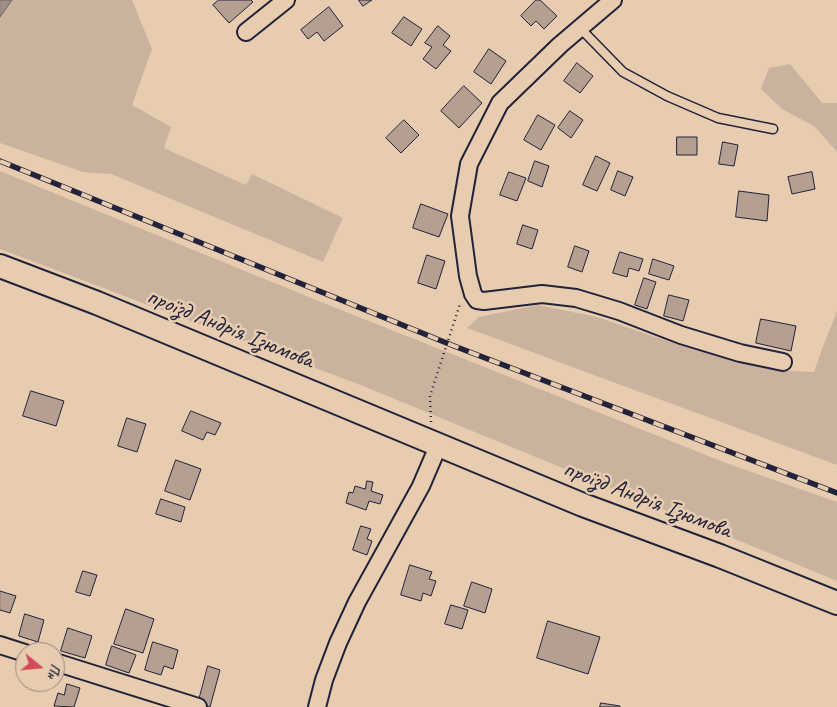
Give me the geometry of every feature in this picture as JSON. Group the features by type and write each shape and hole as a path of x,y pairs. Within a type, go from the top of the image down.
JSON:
{"street":[{"path":"246,32 286,0"},
{"path":"613,0 560,45 500,103 469,164 460,216 472,294 477,300 484,301 542,294 576,298 619,311 681,335 740,353 782,362"},
{"name":"проїзд Андрія Ізюмова","path":"0,266 106,307 584,505 720,556 837,603"},
{"path":"317,707 324,680 338,642 353,610 420,486 439,444"},
{"path":"0,645 15,649"},
{"path":"65,665 198,707"}],"lane":[{"path":"580,28 623,72 667,96 718,118 773,129"}],"path":[{"path":"439,444 431,421 430,396 460,304 472,294"}],"shaded area":[{"path":"0,0 12,0 0,17"},
{"path":"12,0 132,0 152,49 132,105 171,127 164,148 246,185 252,174 343,218 323,262 111,174 83,172 0,143 0,17"},
{"path":"790,64 822,103 837,103 837,152 814,126 782,109 761,89 769,68"},
{"path":"0,171 321,302 726,463 837,502 837,581 363,386 0,249"},
{"path":"538,305 597,317 679,345 771,370 814,372 837,311 837,465 467,328 479,317"}],"building":[{"path":"219,0 251,0 253,2 229,23 213,5"},
{"path":"359,0 372,0 363,6"},
{"path":"536,0 540,0 557,16 544,29 536,21 531,26 521,16"},
{"path":"329,7 343,26 324,41 317,32 308,39 301,30"},
{"path":"404,17 422,29 411,46 392,33"},
{"path":"438,26 450,36 443,45 451,51 436,69 423,59 432,47 425,43"},
{"path":"489,49 506,61 491,84 474,72"},
{"path":"577,63 593,76 580,93 564,81"},
{"path":"464,86 482,103 459,128 441,111"},
{"path":"570,111 583,120 571,138 558,128"},
{"path":"538,115 555,125 541,150 524,140"},
{"path":"404,120 419,135 401,153 386,138"},
{"path":"677,137 697,137 697,155 677,155"},
{"path":"723,142 738,145 734,166 719,164"},
{"path":"596,156 610,163 597,191 583,185"},
{"path":"535,161 549,166 542,187 528,181"},
{"path":"618,171 633,177 625,196 611,190"},
{"path":"509,172 526,178 517,201 500,195"},
{"path":"812,172 815,189 792,194 788,177"},
{"path":"739,191 769,195 767,221 736,217"},
{"path":"421,204 448,214 439,237 413,228"},
{"path":"523,225 538,230 532,249 517,244"},
{"path":"575,246 589,251 582,272 568,267"},
{"path":"620,252 643,259 639,271 629,268 627,277 613,273"},
{"path":"427,255 445,261 436,289 418,283"},
{"path":"653,259 674,266 669,280 649,274"},
{"path":"644,278 656,282 647,309 635,305"},
{"path":"669,295 689,300 683,321 664,316"},
{"path":"761,319 796,326 791,351 756,343"},
{"path":"31,391 64,401 56,426 23,416"},
{"path":"191,411 221,423 215,435 207,432 203,440 182,431"},
{"path":"127,418 146,424 137,452 118,446"},
{"path":"176,460 201,469 190,500 165,491"},
{"path":"367,481 373,482 371,491 383,495 380,504 369,501 366,510 346,503 349,492 353,493 355,486 365,489"},
{"path":"161,499 185,507 181,522 156,514"},
{"path":"361,526 371,529 367,539 372,541 367,555 353,550"},
{"path":"410,565 432,572 429,579 436,581 431,596 423,593 421,601 401,595"},
{"path":"83,571 97,575 90,596 76,592"},
{"path":"472,582 492,589 485,613 464,606"},
{"path":"0,591 16,596 10,613 0,610"},
{"path":"451,605 468,610 462,629 445,624"},
{"path":"126,609 154,619 143,653 114,644"},
{"path":"25,614 44,620 38,642 19,636"},
{"path":"548,621 600,637 588,674 537,658"},
{"path":"68,628 92,636 85,658 65,652 64,642"},
{"path":"153,642 178,650 173,669 164,666 161,675 145,670"},
{"path":"112,646 136,655 129,673 106,665"},
{"path":"208,666 220,670 210,707 198,704"},
{"path":"67,684 80,688 74,707 54,706 58,693 64,695"},
{"path":"601,703 620,706 620,707 600,707"}],"railway":[{"path":"0,161 454,346 837,493"}]}
